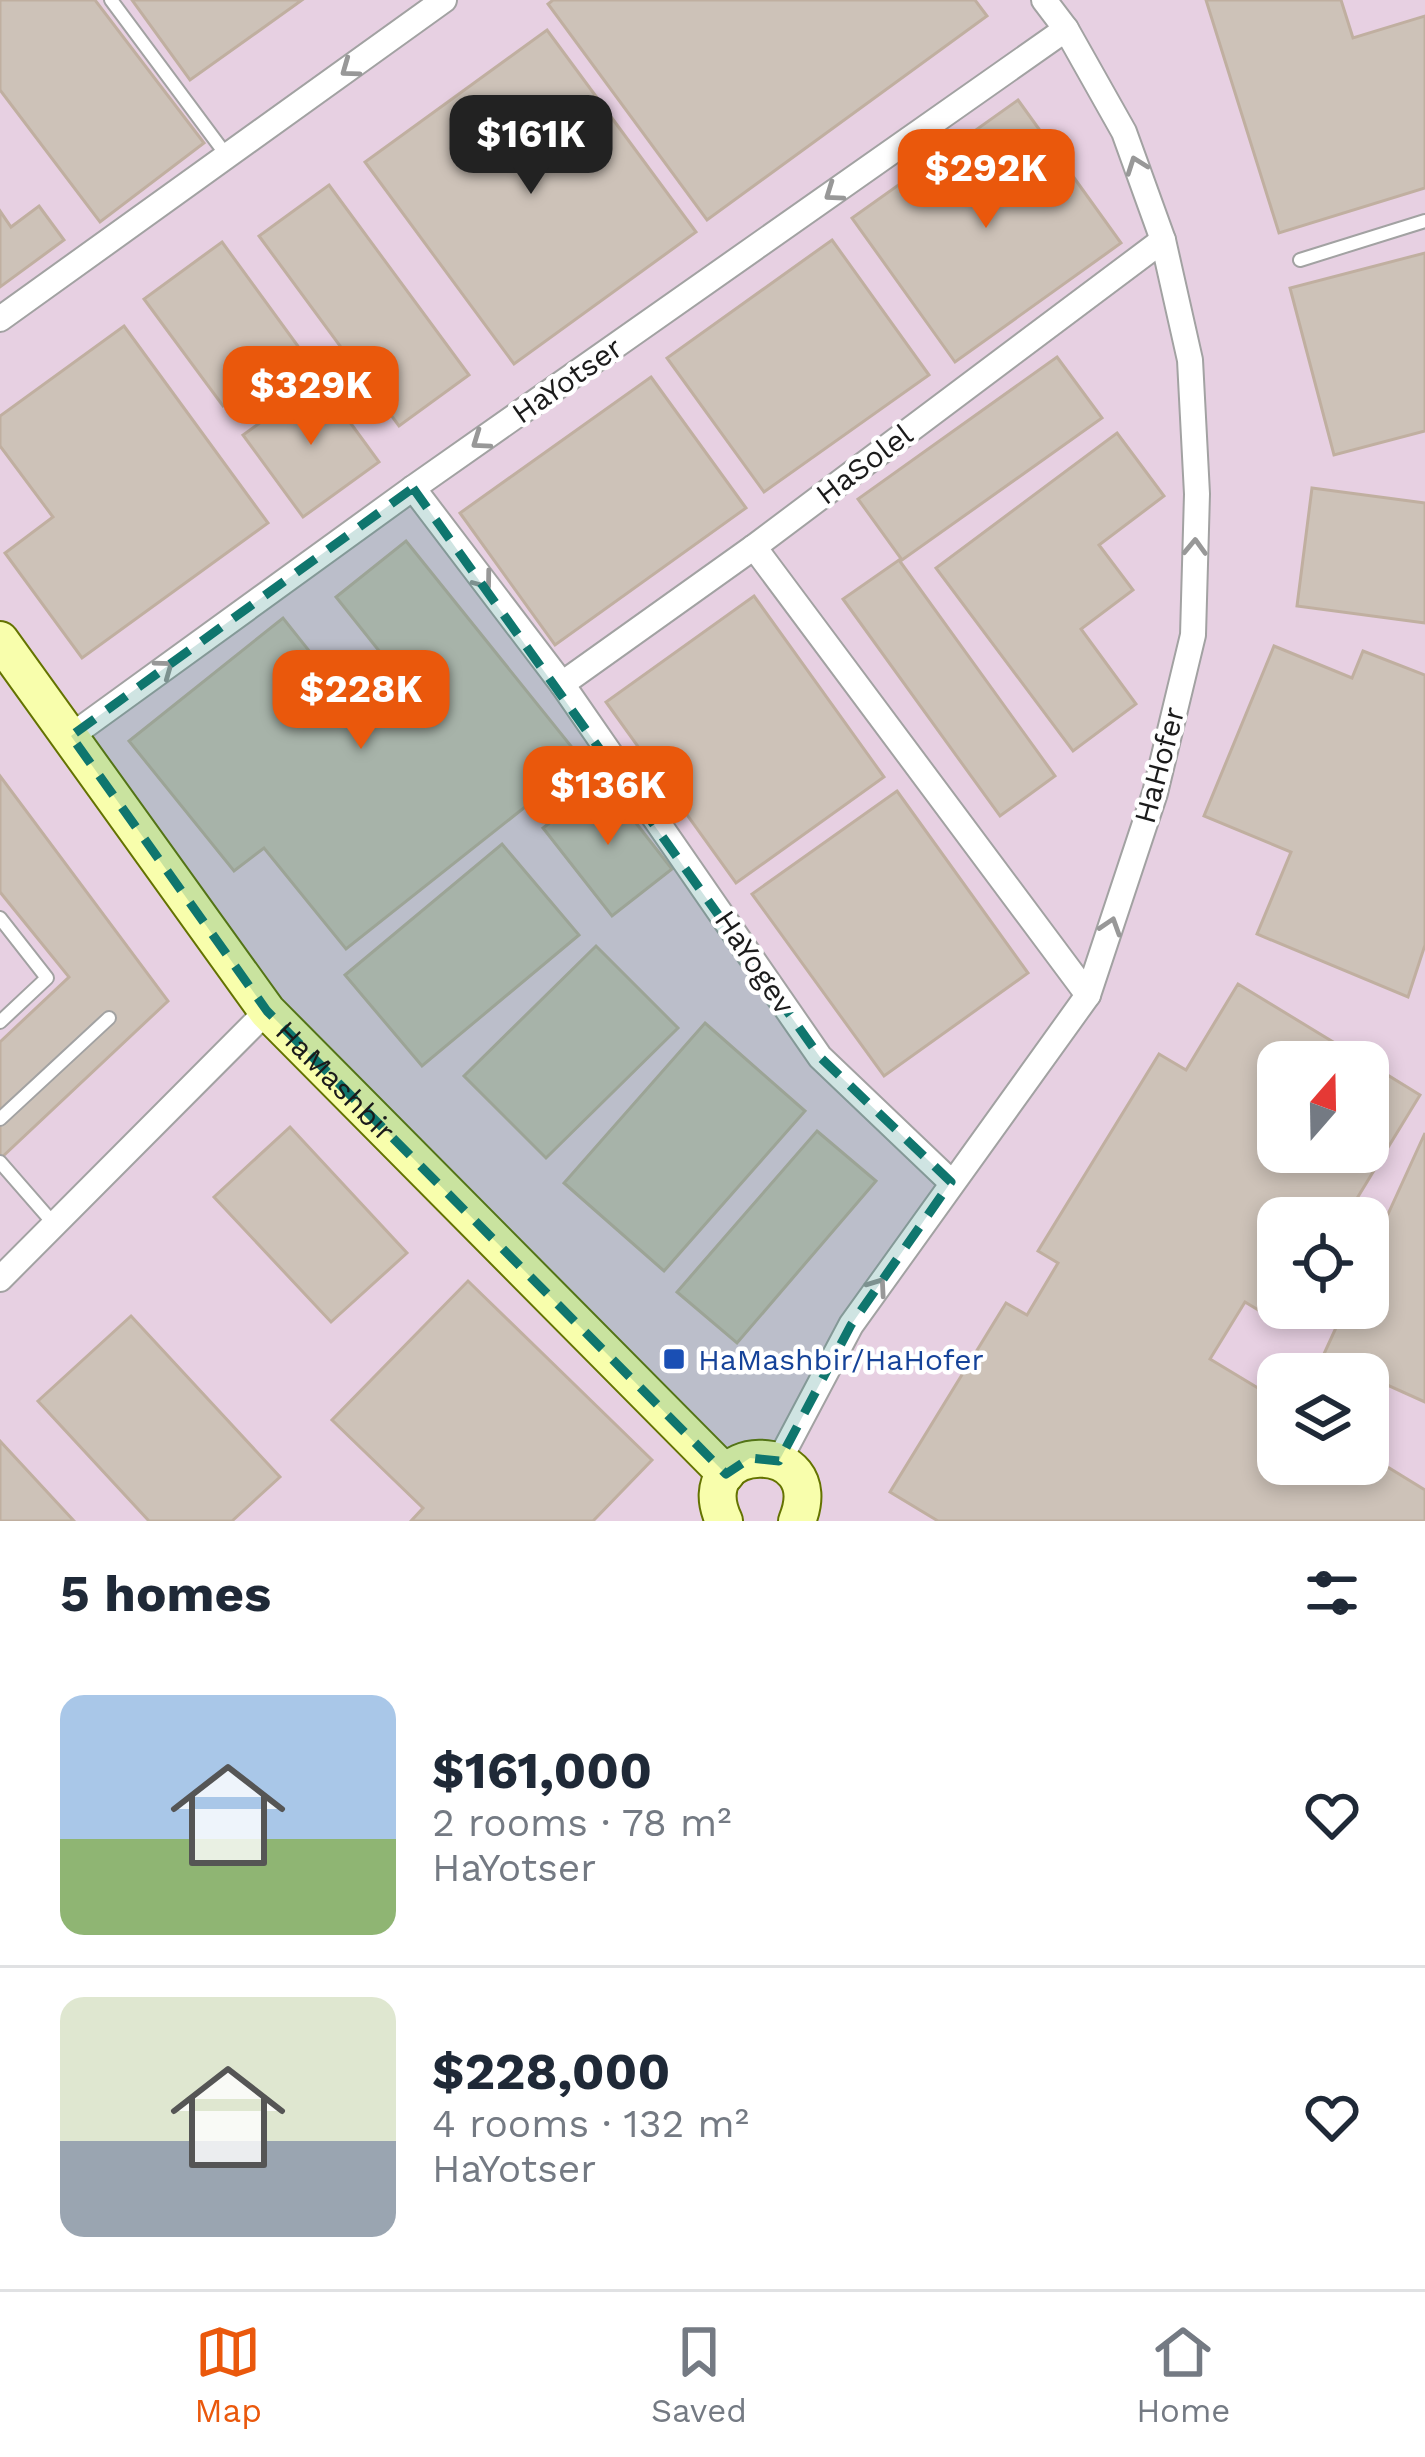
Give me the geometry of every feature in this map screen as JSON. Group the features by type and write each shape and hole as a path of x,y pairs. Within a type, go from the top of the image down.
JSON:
{"street":[{"path":"0,320 443,0"},
{"name":"HaHofer","path":"779,1461 851,1325 1088,994 1155,793 1193,635 1197,494 1190,360 1163,240 1124,132 1066,29 1044,0"},
{"name":"HaYotser","path":"71,736 413,488 1066,29"},
{"name":"HaSolel","path":"562,684 754,547 1163,240"},
{"name":"HaYogev","path":"413,488 562,684 820,1058 951,1182"},
{"path":"754,547 1088,994"},
{"name":"HaMashbir","path":"0,640 267,1011 726,1474"},
{"path":"0,1279 267,1011"},
{"path":"724,1521 717,1502 726,1474 750,1458 779,1461 799,1480 803,1493 799,1520"}],"lane":[{"path":"111,0 228,157"},
{"path":"1300,260 1425,221"},
{"path":"0,918 47,978 0,1022"},
{"path":"0,1119 109,1018"},
{"path":"0,1162 56,1225"}],"highlighted area":[{"path":"413,488 820,1057 951,1182 851,1325 779,1461 750,1458 726,1474 267,1011 71,736"}],"shaded area":[{"path":"0,0 1425,0 1425,1521 0,1521"}],"building":[{"path":"0,0 95,0 204,143 100,222 0,90"},
{"path":"132,0 302,0 190,80"},
{"path":"553,0 975,0 987,16 707,220 548,4"},
{"path":"1206,0 1341,0 1353,38 1425,16 1425,188 1279,233"},
{"path":"547,30 696,232 514,364 365,162"},
{"path":"1018,100 1121,243 955,362 852,218"},
{"path":"329,185 469,375 399,426 259,236"},
{"path":"39,206 64,240 0,287 0,211 11,227"},
{"path":"832,240 929,375 764,492 667,358"},
{"path":"222,242 300,349 223,406 144,299"},
{"path":"1425,253 1425,431 1334,455 1290,288"},
{"path":"124,326 268,523 82,658 5,553 53,517 0,446 0,416"},
{"path":"1057,357 1102,418 902,560 858,499"},
{"path":"651,377 746,508 555,645 460,513"},
{"path":"319,380 379,462 303,517 243,435"},
{"path":"1117,433 1164,496 1099,545 1133,590 1081,629 1136,704 1073,751 936,568"},
{"path":"1312,488 1425,503 1425,623 1297,606"},
{"path":"406,541 583,761 346,949 264,848 234,871 129,741 283,618 345,696 388,662 336,597"},
{"path":"899,560 1055,776 1000,816 843,599"},
{"path":"754,596 884,777 736,883 606,702"},
{"path":"1274,646 1352,678 1363,651 1425,675 1425,945 1408,997 1257,934 1291,852 1204,816"},
{"path":"0,776 168,1001 0,1159 0,1042 69,977 0,892"},
{"path":"603,781 672,869 612,916 543,828"},
{"path":"897,791 1028,973 884,1076 752,894"},
{"path":"502,844 579,935 422,1066 345,975"},
{"path":"596,946 678,1028 546,1158 464,1076"},
{"path":"1238,984 1332,1041 1257,1041 1257,1173 1372,1173 1358,1197 1257,1197 1257,1309 1245,1302 1210,1359 1257,1387 1257,1485 1389,1485 1389,1468 1425,1490 1425,1521 938,1521 890,1492 1006,1303 1027,1315 1058,1263 1038,1251 1159,1054 1186,1070"},
{"path":"705,1023 805,1111 664,1271 564,1183"},
{"path":"1389,1076 1420,1095 1389,1146"},
{"path":"290,1127 407,1253 331,1322 214,1197"},
{"path":"817,1131 876,1181 737,1343 677,1292"},
{"path":"1425,1133 1425,1402 1389,1386 1389,1353 1324,1353 1335,1329 1389,1329 1389,1212"},
{"path":"468,1281 652,1460 593,1521 411,1521 423,1508 332,1420"},
{"path":"131,1316 280,1477 232,1521 149,1521 38,1401"},
{"path":"0,1441 74,1521 0,1521"}],"place":[{"name":"HaMashbir/HaHofer","path":"674,1359"}]}
